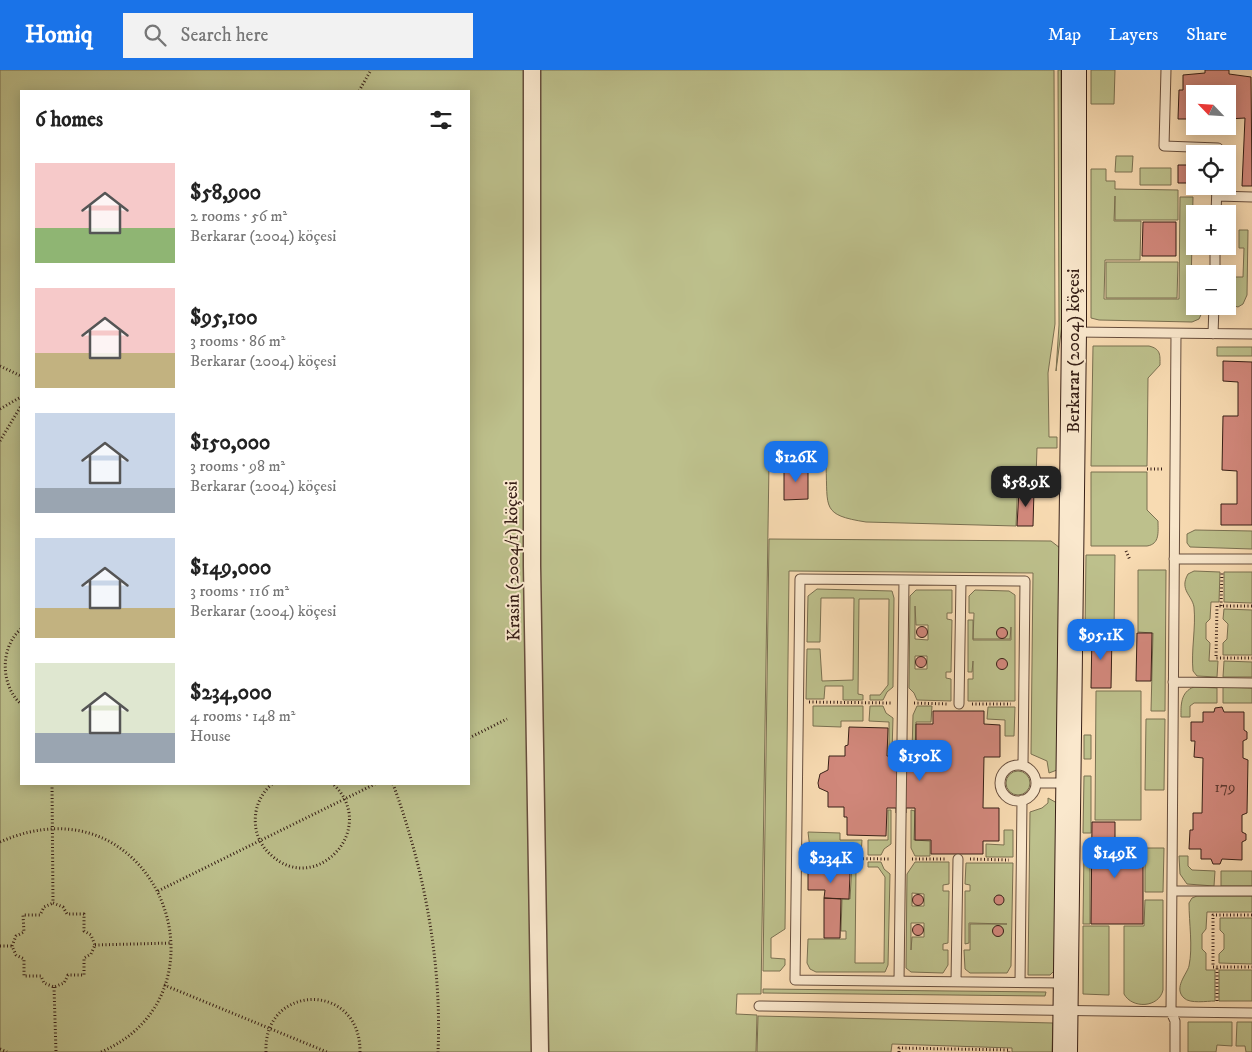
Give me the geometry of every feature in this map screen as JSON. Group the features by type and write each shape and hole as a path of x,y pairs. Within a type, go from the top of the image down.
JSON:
{"street":[{"name":"Krasin (2004/1) köçesi","path":"532,70 532,566 540,1052"},
{"name":"Berkarar (2004) köçesi","path":"1065,1052 1074,332 1074,70"}],"lane":[{"path":"1166,70 1164,146 1186,147"},
{"path":"1236,194 1252,197"},
{"path":"1213,334 1214,315"},
{"path":"1074,332 1252,334"},
{"path":"1175,1052 1175,1021 1171,1012 1176,334"},
{"path":"1174,559 1252,559"},
{"path":"1023,765 1025,581 800,579 795,980 1067,983"},
{"path":"899,981 904,580"},
{"path":"959,704 961,581"},
{"path":"1173,682 1252,683"},
{"path":"1023,765 1033,772 1036,783 1033,794 1022,800 1012,800 1001,790 1000,782 1003,772 1009,766 1023,765"},
{"path":"1036,783 1069,783"},
{"path":"1020,982 1022,800"},
{"path":"956,982 958,859"},
{"path":"1173,891 1252,891"},
{"path":"759,1006 1252,1013"}],"path":[{"path":"360,90 371,70"},
{"path":"0,366 20,376"},
{"path":"0,409 20,398"},
{"path":"0,441 20,408"},
{"path":"1126,551 1130,560"},
{"path":"1222,606 1223,559"},
{"path":"1252,606 1217,606 1216,658 1252,658"},
{"path":"20,630 10,640 3,662 6,684 20,703"},
{"path":"470,738 507,719"},
{"path":"52,785 53,903"},
{"path":"271,785 261,796 257,807 255,818 260,841 270,854 284,864 301,867 318,865 337,853 344,843 350,821 345,799 334,785"},
{"path":"158,891 373,785"},
{"path":"393,785 412,846 426,906 437,992 438,1052"},
{"path":"0,842 34,830 53,828 89,833 122,849 148,874 158,891 170,925 172,943 170,962 164,985 150,1012 138,1026 125,1039 101,1052"},
{"path":"53,903 63,907 67,914 84,914 84,931 91,935 95,945 92,954 84,958 84,975 68,975 64,983 54,987 44,983 41,976 24,976 24,959 16,956 12,946 16,936 24,932 23,915 40,915 44,908 53,903"},
{"path":"1252,915 1213,914 1213,967 1252,967"},
{"path":"95,945 172,943"},
{"path":"0,946 12,946"},
{"path":"1217,967 1217,1012"},
{"path":"164,985 328,1052"},
{"path":"54,987 56,1052"},
{"path":"266,1052 269,1028 279,1014 292,1004 315,999 326,1000 346,1011 358,1030 360,1052"},
{"path":"898,1052 899,1048 910,1050 1009,1050 1009,1052"},
{"path":"0,1049 6,1052"}],"green space":[{"path":"0,70 1054,70 1055,324 1048,373 1049,437 1057,437 1057,448 1037,448 1036,478 1018,477 1016,526 866,522 851,519 834,512 830,507 826,466 769,463 761,994 737,994 736,1014 757,1015 756,1052 0,1052"},
{"path":"1058,70 1061,70 1062,325 1056,371 1059,325"},
{"path":"1091,70 1115,70 1114,104 1091,104"},
{"path":"1116,156 1133,156 1132,172 1115,172"},
{"path":"1140,168 1171,168 1171,185 1140,185"},
{"path":"1091,169 1106,169 1106,181 1115,181 1115,189 1178,190 1178,220 1115,220 1115,196 1114,221 1141,221 1140,260 1105,260 1104,299 1179,299 1180,197 1193,197 1193,205 1186,205 1186,255 1192,255 1191,265 1186,265 1186,315 1201,315 1199,319 1192,322 1099,320 1091,318"},
{"path":"1239,230 1248,230 1247,295 1243,304 1238,307 1236,306 1236,277 1243,277 1244,248 1239,248"},
{"path":"1106,262 1178,262 1177,298 1106,298"},
{"path":"1093,346 1149,346 1156,349 1159,353 1160,365 1148,378 1147,466 1091,466"},
{"path":"1217,347 1252,347 1252,356 1217,356"},
{"path":"1091,472 1147,472 1147,510 1158,521 1157,537 1154,543 1147,546 1091,546"},
{"path":"1195,530 1252,531 1252,549 1190,547 1187,543 1187,534"},
{"path":"769,539 1051,541 1060,548 1057,770 1049,773 1047,761 1031,754 1033,573 789,571 785,929 771,938 771,958 785,959 785,965 780,971 763,971"},
{"path":"1086,555 1115,555 1114,632 1085,632"},
{"path":"1138,570 1166,570 1165,711 1151,711 1153,633 1138,632"},
{"path":"1194,571 1220,572 1219,602 1211,602 1210,619 1206,623 1206,639 1210,643 1209,661 1218,661 1217,677 1197,676 1193,671 1194,607 1185,584 1188,574"},
{"path":"1224,572 1252,572 1252,603 1224,602"},
{"path":"817,589 892,591 894,598 893,687 887,692 883,700 870,700 870,695 880,695 888,685 889,599 859,599 858,694 863,695 863,700 843,700 843,686 825,686 824,699 806,699 807,649 820,649 822,681 853,680 854,598 821,598 820,642 807,642 808,596"},
{"path":"916,590 952,590 952,613 947,613 947,619 952,620 951,672 946,672 946,678 951,679 951,701 917,700 909,688 910,596","holes":["915,606 916,625 928,625 928,640 915,639","915,656 927,656 927,669 915,669"]},
{"path":"975,590 1009,591 1015,595 1015,701 968,701 968,679 973,679 973,661 972,672 968,672 968,620 973,620 973,639 974,613 969,613 969,596","holes":["1011,627 1011,640 973,639 1010,639"]},
{"path":"1224,609 1252,610 1252,655 1223,655 1223,643 1227,639 1228,624 1223,619"},
{"path":"1224,661 1252,662 1252,677 1223,677"},
{"path":"1194,687 1217,688 1217,703 1194,703 1190,706 1190,717 1181,717 1181,704 1184,696 1189,689"},
{"path":"1223,687 1252,688 1252,703 1223,703"},
{"path":"1096,691 1141,691 1141,820 1095,820"},
{"path":"813,706 863,706 863,721 841,721 841,727 813,726"},
{"path":"870,706 883,706 886,713 893,718 892,752 889,752 889,722 869,721"},
{"path":"917,706 932,706 931,722 916,722 915,752 912,752 913,715"},
{"path":"988,707 1015,707 1014,736 1005,736 1005,720 987,719"},
{"path":"1146,719 1165,719 1164,790 1145,790"},
{"path":"1084,735 1091,735 1091,759 1084,759"},
{"path":"1018,771 1026,775 1030,783 1026,791 1018,795 1010,791 1006,783 1010,775"},
{"path":"1084,776 1091,776 1091,833 1083,833"},
{"path":"1048,798 1057,803 1054,971 1050,975 1028,975 1030,812 1042,808 1048,803"},
{"path":"888,810 891,810 891,844 884,849 881,855 868,855 868,840 888,840"},
{"path":"911,810 915,811 914,840 930,841 930,856 915,856 911,848"},
{"path":"1004,830 1013,830 1013,857 986,857 986,844 1004,845"},
{"path":"808,832 840,833 840,840 862,840 861,855 815,855 810,849"},
{"path":"1084,848 1090,848 1090,924 1083,924"},
{"path":"1145,848 1164,848 1163,892 1145,892"},
{"path":"1179,856 1188,856 1188,866 1192,870 1215,871 1214,886 1187,884 1180,874"},
{"path":"809,861 861,862 861,867 856,867 855,963 884,963 885,877 878,867 868,867 868,862 881,862 884,869 890,874 888,965 885,972 816,972 810,969 807,963 808,939 846,939 846,931 841,931 842,899 850,899 852,864 839,864 838,872 809,872"},
{"path":"915,862 949,862 949,884 943,885 943,891 949,891 948,943 943,944 943,950 948,950 948,965 943,973 911,972 906,968 907,874","holes":["912,893 924,894 924,906 912,906","911,923 924,923 924,937 912,937 911,950"]},
{"path":"966,863 1013,863 1011,966 1007,973 970,973 965,969 964,950 970,950 970,924 1007,924 969,923 969,943 965,944 965,891 970,891 970,885 965,884"},
{"path":"1221,871 1252,871 1252,886 1221,886"},
{"path":"1197,896 1252,896 1252,912 1207,912 1206,929 1202,934 1202,949 1206,953 1206,970 1215,970 1215,1001 1190,1001 1184,998 1180,990 1190,959 1189,903 1192,898"},
{"path":"1145,900 1163,900 1163,990 1161,996 1151,1003 1139,1004 1128,999 1124,994 1124,926 1144,926"},
{"path":"1220,918 1252,918 1252,964 1219,963 1219,954 1224,949 1224,934 1220,930"},
{"path":"1083,926 1109,926 1109,995 1083,994"},
{"path":"1219,970 1252,970 1252,1001 1219,1001"},
{"path":"763,989 1046,992 1045,996 763,993"},
{"path":"758,1016 1053,1023 1052,1052 1012,1052 1012,1048 892,1044 891,1052 757,1052"},
{"path":"1188,1022 1232,1022 1232,1046 1217,1045 1216,1052 1188,1052"},
{"path":"1237,1022 1252,1022 1252,1052 1246,1052 1245,1046 1236,1046"}],"building":[{"path":"1205,70 1229,70 1229,74 1251,77 1252,186 1242,186 1245,118 1236,119 1236,85 1186,85 1186,119 1178,119 1179,90 1183,90 1183,75 1205,73"},
{"path":"1178,165 1186,165 1186,183 1178,183"},
{"path":"1143,222 1176,222 1176,256 1142,256"},
{"path":"1223,361 1252,362 1252,525 1221,525 1221,504 1237,504 1237,471 1222,470 1223,416 1238,416 1238,382 1223,381"},
{"path":"784,466 808,466 808,499 784,500"},
{"path":"1019,490 1034,491 1033,526 1017,526"},
{"path":"920,627 924,627 927,632 926,636 920,637 917,634 917,630"},
{"path":"1000,628 1004,628 1007,633 1006,637 1000,638 997,635 997,631"},
{"path":"1092,633 1112,634 1111,688 1091,688"},
{"path":"1137,633 1152,633 1151,681 1136,681"},
{"path":"919,657 923,657 926,662 925,666 919,667 916,664 916,660"},
{"path":"1000,659 1004,659 1007,664 1006,668 1000,669 997,666 997,662"},
{"path":"1222,707 1224,712 1244,712 1244,730 1247,732 1247,739 1243,741 1243,758 1248,760 1247,813 1242,815 1242,832 1246,834 1246,840 1242,842 1242,860 1222,859 1220,864 1213,864 1211,859 1201,859 1201,849 1189,849 1190,830 1193,830 1193,813 1202,813 1203,758 1194,757 1195,741 1191,741 1191,722 1203,722 1203,712 1214,712 1215,708"},
{"path":"933,711 984,711 984,724 1000,725 1000,757 984,757 983,808 999,808 999,841 983,841 983,854 931,854 931,840 915,840 915,808 906,808 906,813 896,813 896,808 887,808 886,836 847,835 847,817 844,817 844,807 828,807 828,792 819,788 820,774 828,770 829,756 845,756 849,727 888,728 887,756 897,756 897,751 907,751 906,756 916,756 916,724 933,724"},
{"path":"1092,822 1115,822 1115,848 1143,848 1143,924 1091,924"},
{"path":"839,864 852,865 852,873 839,873"},
{"path":"808,873 850,873 849,899 824,898 825,890 808,890"},
{"path":"916,895 920,895 923,900 922,904 916,905 913,902 913,898"},
{"path":"997,895 1001,895 1004,900 1003,904 997,905 994,902 994,898"},
{"path":"824,898 841,899 840,938 824,938"},
{"path":"916,925 920,925 923,930 922,934 916,935 913,932 913,928"},
{"path":"996,926 1000,926 1003,931 1002,935 996,936 993,933 993,929"}]}
